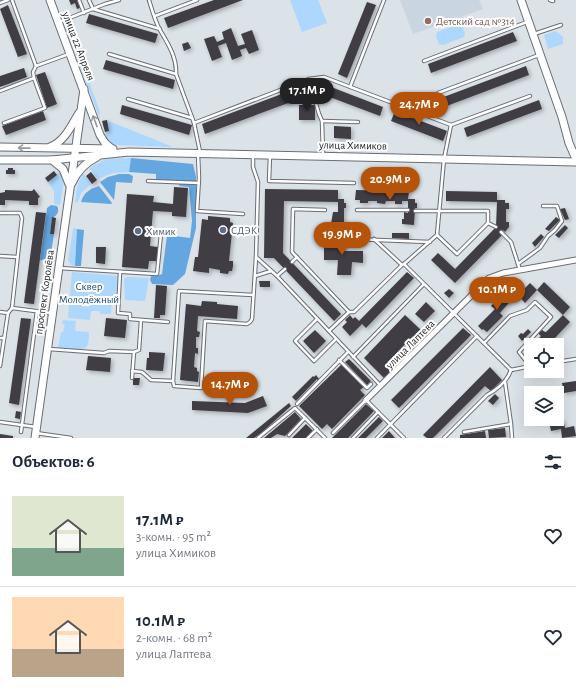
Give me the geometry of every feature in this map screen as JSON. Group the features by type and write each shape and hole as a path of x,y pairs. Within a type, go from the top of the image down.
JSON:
{"main road":[{"name":"улица 22 Апреля","path":"50,0 84,89 75,149"},
{"path":"521,0 541,54 576,161"},
{"path":"84,89 100,135 105,143 112,149"},
{"path":"45,148 55,145 64,137 81,110"},
{"name":"улица Химиков","path":"0,147 112,149 129,152"},
{"name":"проспект Королёва","path":"36,433 75,149"},
{"name":"улица Химиков","path":"0,160 73,159 129,152 576,161"},
{"path":"69,188 76,175 85,164 103,155"},
{"path":"52,160 64,169 69,188"}],"street":[{"name":"улица Лаптева","path":"366,400 489,278 503,273 576,260"}],"lane":[{"path":"2,2 8,0"},
{"path":"12,0 36,66"},
{"path":"79,0 84,13"},
{"path":"90,0 93,9"},
{"path":"58,22 119,0"},
{"path":"149,0 160,29 172,50 176,66 176,74 194,123 200,147 197,211 243,214"},
{"path":"155,16 197,0"},
{"path":"350,87 384,0"},
{"path":"93,9 160,29"},
{"path":"424,61 529,21"},
{"path":"534,35 562,24"},
{"path":"4,123 45,108 33,72 36,66 70,53"},
{"path":"108,54 176,74"},
{"path":"438,93 541,54"},
{"path":"194,123 309,79 324,77 451,125 530,96"},
{"path":"0,91 34,78"},
{"path":"309,79 322,121 323,155"},
{"path":"128,99 192,118"},
{"path":"322,121 358,122"},
{"path":"329,331 349,312 354,312 403,264 437,235 444,159 451,125"},
{"path":"253,154 253,167 258,182 256,257 252,319 247,324 205,321 202,388 174,386 173,381 179,291 253,295"},
{"path":"270,155 269,182 354,183"},
{"path":"148,181 199,183"},
{"path":"518,264 540,248 548,236 562,221 557,206 543,206"},
{"path":"325,210 293,209 292,252 349,312"},
{"path":"357,210 408,210"},
{"path":"415,210 488,211 488,222 456,254 437,235"},
{"path":"0,213 20,213 22,218 12,308 8,313 0,366"},
{"path":"488,222 496,227"},
{"path":"502,232 511,242 520,270"},
{"path":"59,268 157,274 161,234"},
{"path":"352,240 374,239 430,242"},
{"path":"374,239 424,284 511,370"},
{"path":"0,256 18,257"},
{"path":"256,257 277,276 381,386"},
{"path":"292,262 297,257"},
{"path":"277,276 284,269"},
{"path":"255,276 271,271"},
{"path":"120,272 118,313 130,314 130,319 168,322"},
{"path":"353,357 424,284"},
{"path":"484,343 510,316 526,310 535,302 551,317 532,338"},
{"path":"12,308 52,313"},
{"path":"21,432 37,311"},
{"path":"0,312 8,313"},
{"path":"317,319 295,340 299,346 314,361 336,339"},
{"path":"47,348 104,353 109,351 134,352 139,350 142,320"},
{"path":"377,438 477,336"},
{"path":"524,347 519,352 524,358"},
{"path":"132,378 134,352"},
{"path":"297,404 348,352"},
{"path":"564,361 576,358"},
{"path":"339,360 367,388 370,384"},
{"path":"511,370 524,367"},
{"path":"444,438 487,395 505,382 509,377 511,370"},
{"path":"132,371 142,372 151,380 173,381"},
{"path":"505,382 512,438"},
{"path":"333,433 366,400 404,438"},
{"path":"258,438 295,408 325,438"},
{"path":"353,438 378,412"},
{"path":"289,434 305,418"},
{"path":"0,422 22,425 36,433 72,438"},
{"path":"464,432 511,424"},
{"path":"308,438 317,429"}],"shaded area":[{"name":"Детский сад №314","path":"400,0 479,0 483,9 413,34"},
{"path":"131,158 193,164 196,177 196,228 185,274 173,285 152,284 150,280 151,276 162,274 167,235 190,238 192,221 189,187 180,186 177,182 156,181 156,174 129,172"},
{"path":"119,174 129,174 133,176 132,183 116,182 114,200 100,182 108,177"},
{"path":"99,186 112,203 111,204 81,202 88,191"},
{"path":"51,205 57,206 58,211 57,215 52,218 50,234 54,234 50,259 40,260 47,208"},
{"path":"77,229 84,230 81,266 75,266"}],"green space":[{"path":"290,0 318,0 327,23 302,32"},
{"path":"67,22 100,112 100,119 65,27"},
{"path":"459,24 462,26 465,34 464,37 443,45 439,44 436,36 437,32"},
{"path":"556,31 563,37 563,44 548,49 544,35"},
{"path":"107,120 173,147 115,145 107,138 105,132 109,131"},
{"path":"131,158 129,172 113,173 98,179 89,168 106,159"},
{"path":"60,172 64,180 60,205 54,204 54,191 48,182"},
{"path":"83,173 91,184 81,193 78,202 75,203 77,187"},
{"path":"74,228 77,229 75,266 71,265 68,260"},
{"name":"Сквер Молодёжный","path":"72,272 118,276 116,297 112,297 111,314 100,314 100,311 91,311 90,320 68,318"},
{"path":"128,277 149,278 145,301 125,300 124,279"},
{"path":"63,320 76,321 75,331 89,332 88,343 85,348 58,348 61,332 63,332 65,324 62,324"}],"building":[{"path":"69,0 77,0 80,8 77,9 75,3 71,5"},
{"path":"214,0 243,0 168,28 164,18"},
{"path":"367,2 376,5 347,78 338,74"},
{"path":"8,5 27,54 18,57 0,9"},
{"path":"89,14 158,34 155,43 86,23"},
{"path":"231,28 238,46 245,44 241,34 252,30 259,50 249,54 246,48 240,50 242,56 232,60 226,43 218,46 222,57 212,61 204,39 214,36 217,42 224,39 222,32"},
{"path":"513,32 517,41 431,73 428,64"},
{"path":"188,42 191,48 184,51 182,44"},
{"path":"106,60 175,80 173,89 103,69"},
{"path":"526,66 529,75 444,107 441,98"},
{"path":"24,68 27,77 0,87 0,76"},
{"path":"45,72 57,104 47,108 36,75"},
{"path":"331,87 383,107 380,116 327,96"},
{"path":"287,92 291,102 205,134 202,124"},
{"path":"539,100 542,109 467,137 464,128"},
{"path":"122,105 192,125 189,135 120,114"},
{"path":"299,105 315,105 315,120 299,120"},
{"path":"43,111 46,120 6,135 2,126"},
{"path":"395,111 447,131 443,141 391,121"},
{"path":"107,120 109,131 105,132 102,121"},
{"path":"334,126 351,127 351,139 334,138"},
{"path":"8,168 13,168 13,170 15,170 15,174 6,174 6,170 8,170"},
{"path":"54,171 57,175 48,182 45,178"},
{"path":"91,172 97,180 92,184 86,176"},
{"name":"Химик","path":"174,187 188,188 186,217 172,216 172,212 153,211 150,246 158,247 157,261 149,261 148,269 122,267 127,194 154,196 153,202 173,204"},
{"path":"34,189 40,197 38,198 38,205 29,205 29,201 5,200 5,205 0,205 0,193 5,192 5,190 32,191"},
{"path":"265,189 338,190 338,199 344,199 346,208 344,208 344,225 331,224 333,212 338,212 338,202 284,201 283,253 341,314 334,321 274,258 264,258"},
{"path":"356,190 409,191 408,199 415,199 415,203 417,203 417,208 415,208 414,225 402,224 404,212 408,213 408,201 402,201 402,204 395,204 395,201 386,201 385,204 377,203 377,201 360,203 360,200 355,200"},
{"path":"446,191 497,192 497,200 505,200 505,203 509,203 509,209 506,209 506,222 509,222 509,227 505,232 503,230 500,234 502,235 455,283 431,260 438,253 455,269 496,227 497,202 446,201"},
{"path":"565,208 569,219 565,220 560,209"},
{"path":"36,212 46,213 34,304 24,303"},
{"path":"208,216 230,218 230,222 233,223 229,261 233,261 233,266 232,271 229,271 228,274 220,273 220,270 209,268 209,273 193,271 195,257 198,257 202,219 208,220"},
{"path":"52,217 56,218 54,234 50,234"},
{"path":"556,217 560,220 549,231 545,229"},
{"path":"565,225 568,228 559,238 555,235"},
{"path":"392,233 409,233 409,239 392,238"},
{"path":"541,234 544,237 535,247 532,243"},
{"path":"335,235 345,236 344,251 363,251 363,263 352,262 351,275 337,275 338,260 324,260 324,247 327,247 327,243 334,244"},
{"path":"96,247 106,247 105,264 96,263"},
{"path":"407,272 414,278 366,328 362,324 350,336 342,327 347,322 345,320 350,315 353,319 355,317 359,321"},
{"path":"259,281 270,281 270,287 260,287"},
{"path":"544,282 570,307 563,315 537,290"},
{"path":"530,283 537,290 525,303 518,295"},
{"path":"156,285 167,286 165,315 160,315 160,318 154,318"},
{"path":"449,289 454,293 449,298 444,293"},
{"path":"507,290 515,296 500,313 503,316 487,332 483,329 482,330 478,326 495,309 491,306"},
{"path":"202,301 238,306 237,319 198,316 197,331 200,332 199,337 196,337 196,348 198,348 198,354 195,353 194,367 197,368 197,371 199,372 198,382 180,380 186,304 201,306"},
{"path":"426,302 435,311 424,322 415,314"},
{"path":"405,315 422,331 415,338 413,336 388,362 392,365 388,369 390,372 384,378 364,358"},
{"path":"563,315 570,322 555,338 539,338 541,336 538,333 542,330 546,332"},
{"path":"21,318 31,319 19,405 9,403"},
{"path":"106,318 127,320 125,338 104,336"},
{"path":"463,328 471,335 399,408 391,400"},
{"path":"528,329 531,332 522,341 518,336 521,333 523,334"},
{"path":"315,330 326,341 314,353 303,341"},
{"path":"149,352 165,353 163,371 146,370"},
{"path":"88,356 111,358 110,372 86,370"},
{"path":"349,359 371,381 367,385 345,362"},
{"path":"342,364 364,387 360,390 365,395 332,429 327,424 322,429 299,406"},
{"path":"490,367 502,380 491,391 485,386 433,438 427,438 423,435"},
{"path":"316,375 319,379 317,379 296,401 292,397 313,376 314,377"},
{"path":"133,378 140,378 139,385 133,385"},
{"path":"255,378 257,384 249,387 247,382"},
{"path":"576,381 576,391 564,393 564,386 562,383"},
{"path":"495,394 499,398 493,405 488,401"},
{"path":"263,396 267,406 248,413 192,410 192,401 245,403"},
{"path":"289,403 291,406 260,434 254,438 246,438"},
{"path":"366,404 374,411 348,438 332,438"},
{"path":"16,411 21,412 20,419 15,418"},
{"path":"295,412 301,419 285,436 277,434 271,438 264,438"},
{"path":"379,417 383,421 366,438 358,438"},
{"path":"306,424 313,431 306,438 292,438"},
{"path":"564,424 565,428 574,426 576,436 562,438 561,429 551,431 550,426 564,426"},
{"path":"505,428 506,437 489,438 488,430"},
{"path":"389,431 395,438 382,438"},
{"path":"485,431 486,438 460,438 460,435"},
{"path":"0,434 13,436 13,438 0,438"}],"place":[{"name":"Детский сад №314","path":"428,21"},
{"name":"СДЭК","path":"223,230"},
{"name":"Химик","path":"138,231"}]}
